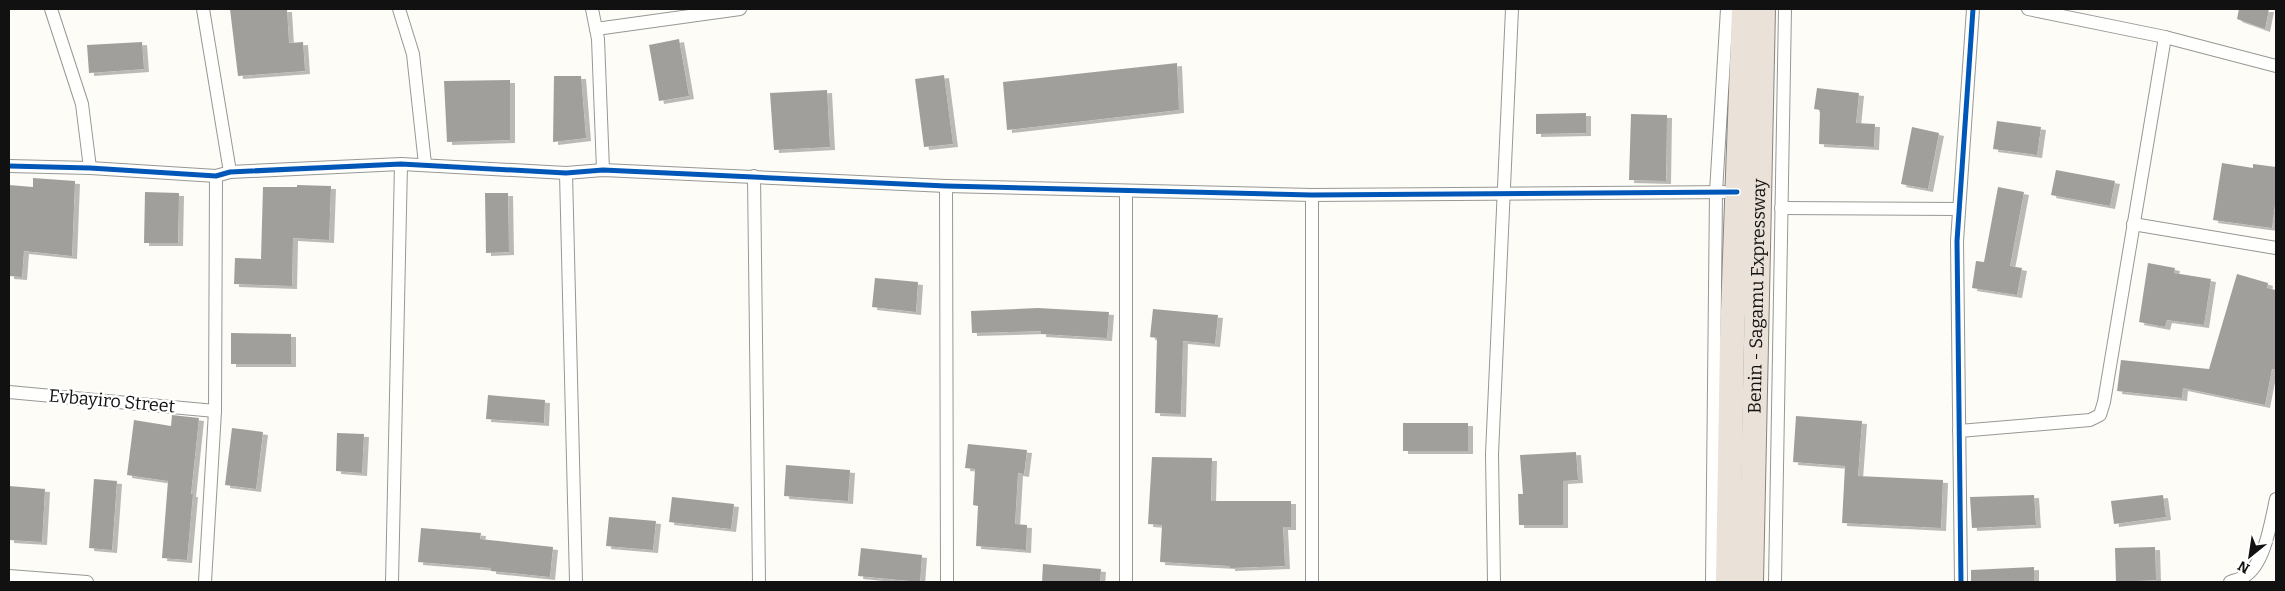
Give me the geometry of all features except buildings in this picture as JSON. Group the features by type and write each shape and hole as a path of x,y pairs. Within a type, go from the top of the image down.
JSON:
{"highway":[{"path":"1728,582 1732,340 1727,192 1748,12"},
{"name":"Benin - Sagamu Expressway","path":"1748,12 1751,582"}],"street":[{"path":"51,9 82,104 90,168"},
{"path":"203,9 230,172"},
{"path":"400,9 413,54 425,164"},
{"path":"592,9 596,29 603,170"},
{"path":"596,29 740,9"},
{"path":"1494,582 1492,454 1502,193 1512,9"},
{"path":"1775,582 1785,9"},
{"path":"1961,582 1957,241 1972,9"},
{"path":"2028,9 2165,37 2276,66"},
{"path":"1959,430 2090,420 2100,415 2104,402 2165,37"},
{"path":"392,582 401,164"},
{"path":"9,166 90,168 216,176 230,172 425,164 566,173 603,170 946,186 1312,195 1727,192 1712,582"},
{"path":"566,173 576,582"},
{"path":"205,582 215,411 216,176"},
{"path":"754,176 759,582"},
{"path":"946,186 947,582"},
{"path":"1126,191 1126,582"},
{"path":"1312,195 1312,582"},
{"path":"1782,208 1959,209"},
{"path":"2133,224 2276,248"},
{"name":"Evbayiro Street","path":"9,392 215,411"},
{"path":"2230,582 2246,576 2256,564 2264,548 2276,499"},
{"path":"9,576 87,582"}],"cycle path":[{"path":"1961,582 1957,241 1973,9"},
{"path":"9,166 90,168 216,176 230,172 401,164 566,173 603,170 946,186 1312,195 1737,192"}]}
